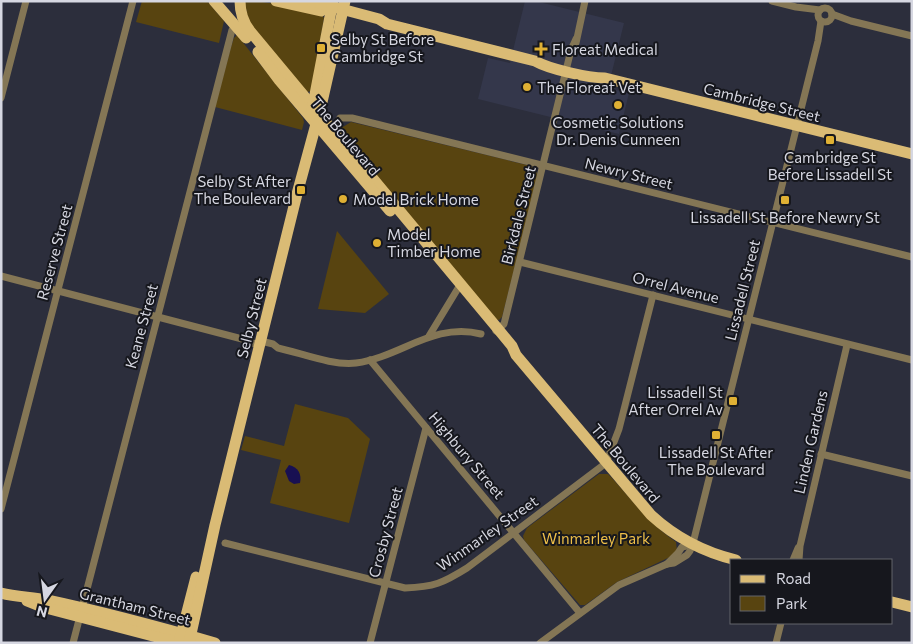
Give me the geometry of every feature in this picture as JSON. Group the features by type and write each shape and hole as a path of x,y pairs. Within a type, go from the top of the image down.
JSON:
{"main road":[{"name":"The Boulevard","path":"214,1 241,26 458,288 512,346 516,355 650,515 691,545 732,559"},
{"path":"240,1 241,26"},
{"name":"Cambridge Street","path":"276,1 337,8"},
{"name":"Cambridge Street","path":"311,1 337,8 378,25 387,24 535,61 542,60 569,69 596,74 605,78 912,154"},
{"name":"Selby Street","path":"183,640 256,342 315,115 337,8"},
{"name":"Grantham Street","path":"1,593 18,597 44,599 81,612 183,640 215,643"},
{"path":"893,596 912,601"},
{"path":"893,602 912,607"}],"street":[{"path":"1,98 26,1"},
{"name":"Reserve Street","path":"1,509 133,1"},
{"name":"Birkdale Street","path":"496,331 504,324 560,98 567,86 571,50 576,40 586,1"},
{"path":"772,1 912,36"},
{"name":"Lissadell Street","path":"691,545 825,14 830,1"},
{"name":"Keane Street","path":"73,643 230,36 232,30 241,26"},
{"name":"Newry Street","path":"340,118 352,118 912,257"},
{"name":"Orrel Avenue","path":"520,262 912,360"},
{"path":"1,276 256,342 273,344 278,348 336,362 354,363 370,360 429,337 462,330 481,334"},
{"path":"429,337 458,288"},
{"path":"606,463 619,428 653,295"},
{"name":"Linden Gardens","path":"799,559 800,546 847,345"},
{"name":"Highbury Street","path":"370,360 580,613"},
{"name":"Crosby Street","path":"370,643 426,428"},
{"path":"822,454 912,476"},
{"name":"Winmarley Street","path":"225,543 385,584 405,588 425,587 446,581 606,463"},
{"path":"540,643 619,585 667,564 674,563 690,552 691,545"},
{"name":"Linden Gardens","path":"794,559 800,546"},
{"path":"776,643 781,624"}],"shaded area":[{"path":"525,1 535,1 624,23 608,88 629,93 619,134 478,99 488,58 510,63"},
{"path":"289,465 299,471 300,483 294,484 289,481 285,471"}],"green space":[{"path":"142,1 207,1 224,21 219,43 136,22"},
{"path":"247,1 276,4 322,15 324,18 312,91 307,92 249,25 245,3"},
{"path":"237,35 303,118 302,130 215,107 231,47"},
{"path":"351,122 531,166 536,171 538,177 502,317 499,320 493,319 338,130"},
{"path":"337,231 389,294 365,313 318,309"},
{"path":"295,404 348,418 370,439 349,523 270,503 281,460 241,450 245,436 284,446"},
{"name":"Winmarley Park","path":"599,474 608,474 650,520 676,542 677,551 670,557 617,582 585,605 580,605 524,540 523,536 527,528"}],"place":[{"name":"Selby St Before Cambridge St","path":"321,48"},
{"name":"Floreat Medical","path":"541,49"},
{"name":"The Floreat Vet","path":"527,87"},
{"name":"Cosmetic Solutions Dr. Denis Cunneen","path":"618,105"},
{"name":"Cambridge St Before Lissadell St","path":"830,140"},
{"name":"Selby St After The Boulevard","path":"301,190"},
{"name":"Model Brick Home","path":"343,199"},
{"name":"Lissadell St Before Newry St","path":"785,200"},
{"name":"Model Timber Home","path":"377,243"},
{"name":"Lissadell St After Orrel Av","path":"733,401"},
{"name":"Lissadell St After The Boulevard","path":"716,435"}]}
